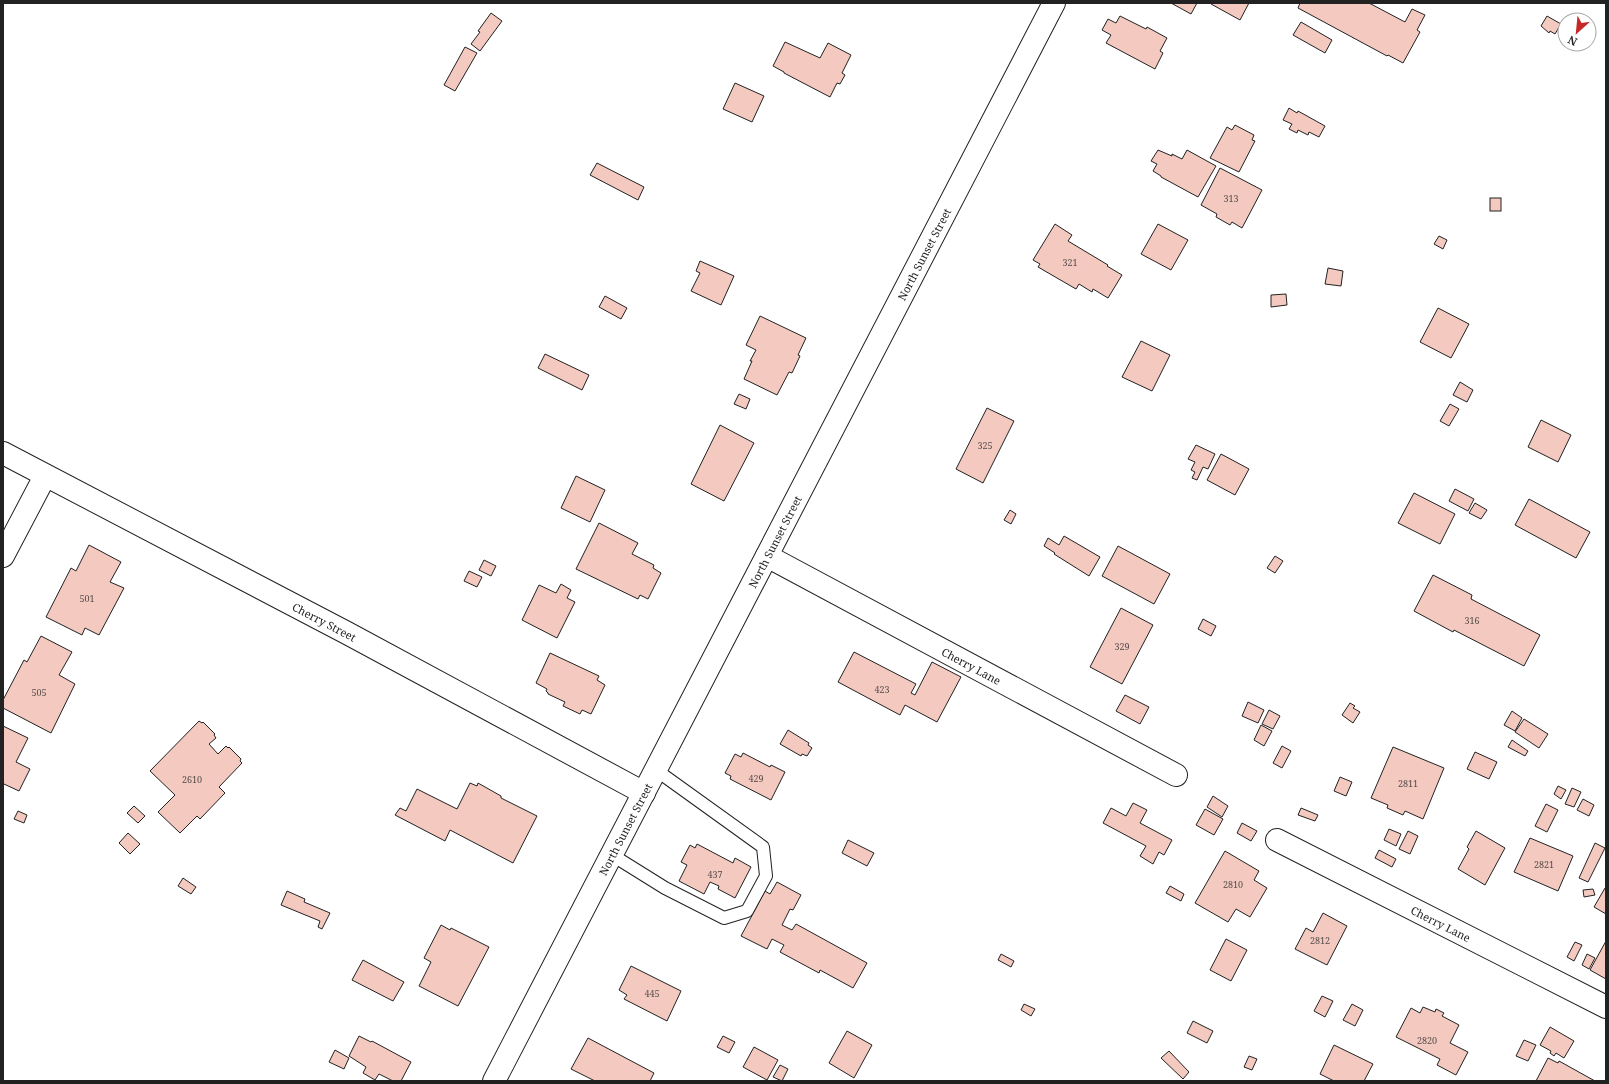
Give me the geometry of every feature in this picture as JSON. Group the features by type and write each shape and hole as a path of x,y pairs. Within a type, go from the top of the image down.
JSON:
{"street":[{"name":"North Sunset Street","path":"494,1081 1054,3"},
{"name":"Cherry Street","path":"3,453 340,630 644,793"},
{"path":"3,556 45,476"},
{"name":"Cherry Lane","path":"767,556 1176,775"},
{"name":"Cherry Lane","path":"1277,840 1606,1007"}],"lane":[{"path":"612,856 666,888 724,918 747,911 766,876 763,847 656,770"}],"building":[{"path":"1171,3 1197,3 1191,14"},
{"path":"1249,3 1240,20 1211,4"},
{"path":"1300,3 1369,3 1405,22 1412,9 1425,15 1417,30 1420,32 1403,63 1388,55 1387,56 1298,8"},
{"path":"491,13 502,21 480,51 471,44"},
{"path":"1120,16 1146,29 1147,27 1167,38 1160,51 1163,53 1155,69 1106,43 1111,35 1102,30 1108,19 1116,23"},
{"path":"1547,16 1557,22 1557,31 1555,34 1550,31 1549,33 1541,26"},
{"path":"1301,22 1332,40 1325,53 1293,35"},
{"path":"785,42 820,58 828,43 851,55 842,73 845,75 840,84 837,83 830,97 773,66"},
{"path":"465,47 477,53 455,91 444,85"},
{"path":"735,83 764,96 752,122 723,109"},
{"path":"1289,108 1297,113 1298,111 1325,126 1319,137 1309,132 1308,135 1298,130 1297,133 1289,129 1292,124 1283,120"},
{"path":"1235,125 1254,135 1252,140 1255,141 1239,172 1210,158 1227,127 1232,130"},
{"path":"1158,150 1182,159 1187,150 1216,166 1198,197 1153,171 1157,164 1151,161"},
{"path":"597,163 644,187 638,200 590,175"},
{"path":"1220,168 1262,190 1242,228 1232,222 1230,225 1216,217 1217,214 1201,205"},
{"path":"1490,198 1501,198 1501,211 1490,211"},
{"path":"1055,224 1072,235 1068,241 1122,275 1108,298 1093,289 1092,292 1079,284 1076,289 1038,267 1040,264 1033,260"},
{"path":"1158,224 1188,240 1171,270 1141,254"},
{"path":"1439,236 1447,240 1443,249 1434,244"},
{"path":"700,261 734,276 721,305 691,291 700,273 696,271"},
{"path":"1328,268 1343,271 1341,286 1325,284"},
{"path":"1286,294 1287,305 1271,307 1271,295"},
{"path":"605,296 627,308 621,319 599,307"},
{"path":"1438,308 1469,324 1451,358 1420,342"},
{"path":"760,316 806,338 792,373 789,372 777,395 744,379 752,361 750,361 756,350 746,345"},
{"path":"1141,341 1170,355 1152,391 1122,377"},
{"path":"545,354 589,375 582,390 538,368"},
{"path":"1460,382 1473,390 1467,402 1453,395"},
{"path":"739,394 750,399 746,409 734,404"},
{"path":"1450,404 1459,409 1449,426 1440,421"},
{"path":"987,408 1014,421 983,483 956,469"},
{"path":"1541,420 1571,435 1558,462 1528,447"},
{"path":"720,425 754,443 724,501 691,484"},
{"path":"1196,445 1215,454 1208,469 1203,467 1197,480 1192,478 1195,472 1191,470 1195,462 1188,459"},
{"path":"1221,454 1249,469 1235,495 1207,480"},
{"path":"576,476 605,490 590,522 561,508"},
{"path":"1455,489 1474,499 1468,511 1449,501"},
{"path":"1414,493 1455,514 1440,544 1398,523"},
{"path":"1529,499 1590,532 1576,558 1515,525"},
{"path":"1475,503 1487,510 1481,519 1469,513"},
{"path":"1010,510 1016,514 1011,524 1004,520"},
{"path":"599,523 638,543 632,554 654,565 653,568 661,573 648,599 640,595 638,599 576,569"},
{"path":"1064,536 1100,557 1089,576 1044,546 1048,538 1059,545"},
{"path":"89,545 121,562 110,582 124,588 99,635 85,628 82,635 46,617 71,568 76,571"},
{"path":"1118,546 1170,574 1154,604 1102,576"},
{"path":"1275,556 1283,561 1275,573 1267,568"},
{"path":"484,560 496,566 491,576 479,570"},
{"path":"469,571 482,577 477,587 464,581"},
{"path":"1433,575 1472,595 1471,599 1540,635 1524,666 1454,630 1453,632 1414,611"},
{"path":"561,584 571,590 567,598 575,602 557,638 522,620 539,585 556,593"},
{"path":"1121,608 1153,625 1122,684 1090,667"},
{"path":"1203,619 1216,626 1211,636 1198,629"},
{"path":"41,636 72,652 59,675 75,684 51,733 3,708 3,700 24,660 27,662"},
{"path":"854,652 916,684 911,693 915,695 932,662 961,677 937,722 905,705 900,715 838,682"},
{"path":"550,653 599,676 597,680 605,685 591,714 582,710 580,714 563,706 565,702 548,694 546,691 547,689 536,683"},
{"path":"1125,695 1149,707 1140,724 1116,711"},
{"path":"1248,702 1264,710 1258,723 1242,716"},
{"path":"1350,703 1355,706 1353,708 1360,712 1353,723 1342,715"},
{"path":"1269,710 1280,716 1273,729 1262,724"},
{"path":"1512,711 1522,718 1515,731 1504,725"},
{"path":"1524,719 1548,734 1539,748 1515,732"},
{"path":"199,721 202,723 203,722 215,734 214,735 216,738 209,744 218,754 226,746 228,748 229,747 241,759 240,761 242,763 219,787 225,793 200,819 197,816 180,833 158,812 175,795 150,771"},
{"path":"1261,725 1272,731 1264,746 1254,740"},
{"path":"3,726 28,738 16,762 30,769 19,791 4,784 3,786"},
{"path":"788,730 809,743 808,745 812,748 807,756 802,754 801,756 780,744"},
{"path":"1512,740 1528,751 1525,756 1508,747"},
{"path":"1282,746 1291,751 1282,768 1273,763"},
{"path":"1393,747 1444,768 1423,819 1405,811 1403,815 1387,808 1388,805 1371,798"},
{"path":"1475,752 1497,762 1489,779 1467,769"},
{"path":"743,753 770,767 771,765 785,772 771,800 730,779 731,776 725,773 735,754 741,757"},
{"path":"1340,777 1352,782 1346,796 1334,791"},
{"path":"470,783 477,786 478,783 501,796 501,798 537,816 513,863 450,830 445,841 395,815 400,808 406,811 417,789 457,809"},
{"path":"1558,786 1566,790 1561,799 1554,794"},
{"path":"1572,788 1581,792 1574,807 1565,804"},
{"path":"1213,796 1228,806 1222,817 1207,807"},
{"path":"1583,799 1594,805 1589,816 1577,810"},
{"path":"1133,803 1147,810 1140,823 1172,840 1164,855 1159,852 1153,864 1140,856 1146,846 1103,823 1111,808 1126,816"},
{"path":"1546,804 1558,810 1547,832 1535,826"},
{"path":"134,806 145,816 138,823 127,813"},
{"path":"1301,808 1318,815 1315,821 1298,815"},
{"path":"1205,809 1223,819 1214,835 1196,825"},
{"path":"18,811 27,815 24,823 14,819"},
{"path":"1242,823 1257,831 1251,841 1237,833"},
{"path":"1389,829 1401,834 1396,846 1384,840"},
{"path":"1408,831 1418,836 1410,854 1399,849"},
{"path":"1476,831 1505,848 1485,885 1458,869 1469,849 1467,847"},
{"path":"128,833 140,844 130,854 119,843"},
{"path":"1530,838 1573,856 1558,891 1514,872"},
{"path":"848,840 874,853 867,866 842,853"},
{"path":"1595,843 1605,848 1588,882 1579,878"},
{"path":"697,844 733,863 735,858 751,867 735,898 718,889 719,886 710,882 704,894 679,881 687,865 681,862 690,845 695,848"},
{"path":"1379,850 1396,859 1392,867 1375,858"},
{"path":"1225,851 1259,871 1254,880 1267,888 1250,917 1236,909 1228,922 1195,903"},
{"path":"183,878 196,887 191,894 178,886"},
{"path":"777,882 801,895 793,910 790,909 782,925 792,930 796,924 867,963 853,988 820,970 819,973 780,952 784,945 772,939 767,949 741,936 765,891 770,894"},
{"path":"1170,886 1184,894 1181,901 1166,893"},
{"path":"1605,888 1606,889 1606,914 1594,907"},
{"path":"1593,889 1595,895 1584,897 1583,890"},
{"path":"287,891 305,899 304,902 330,913 322,929 318,927 320,921 281,905"},
{"path":"1323,913 1347,926 1327,965 1295,949 1306,928 1313,932"},
{"path":"441,925 450,930 451,928 489,947 458,1006 419,986 431,962 424,958"},
{"path":"1226,939 1247,950 1231,981 1210,970"},
{"path":"1606,941 1606,979 1590,970"},
{"path":"1575,942 1582,945 1574,961 1567,957"},
{"path":"1001,954 1014,961 1011,967 998,960"},
{"path":"1587,954 1595,958 1589,969 1582,965"},
{"path":"363,960 404,982 393,1001 352,980"},
{"path":"631,966 681,991 667,1021 624,999 627,995 619,990"},
{"path":"1322,996 1333,1001 1325,1017 1314,1011"},
{"path":"1024,1004 1035,1009 1031,1016 1021,1010"},
{"path":"1352,1004 1363,1010 1355,1026 1343,1020"},
{"path":"1423,1007 1435,1012 1436,1009 1444,1013 1442,1016 1459,1025 1450,1043 1468,1052 1456,1075 1437,1065 1440,1059 1396,1037 1411,1008 1420,1013"},
{"path":"1193,1021 1213,1031 1207,1043 1187,1033"},
{"path":"1550,1027 1574,1041 1564,1058 1556,1053 1554,1056 1550,1053 1551,1051 1540,1045"},
{"path":"847,1031 872,1045 854,1078 829,1063"},
{"path":"359,1036 371,1042 372,1041 411,1062 401,1081 393,1081 379,1074 375,1080 363,1073 366,1067 349,1056"},
{"path":"723,1036 735,1042 729,1053 717,1047"},
{"path":"588,1038 654,1073 650,1081 595,1081 571,1069"},
{"path":"1524,1040 1536,1045 1528,1061 1516,1056"},
{"path":"1334,1045 1373,1064 1364,1081 1334,1081 1320,1074"},
{"path":"754,1047 778,1060 767,1080 743,1067"},
{"path":"335,1050 349,1058 344,1069 329,1062"},
{"path":"1169,1051 1189,1072 1183,1079 1161,1058"},
{"path":"1249,1056 1257,1059 1252,1070 1244,1067"},
{"path":"1548,1058 1558,1063 1559,1061 1595,1081 1536,1081"},
{"path":"780,1065 788,1069 782,1081 773,1077"}]}
